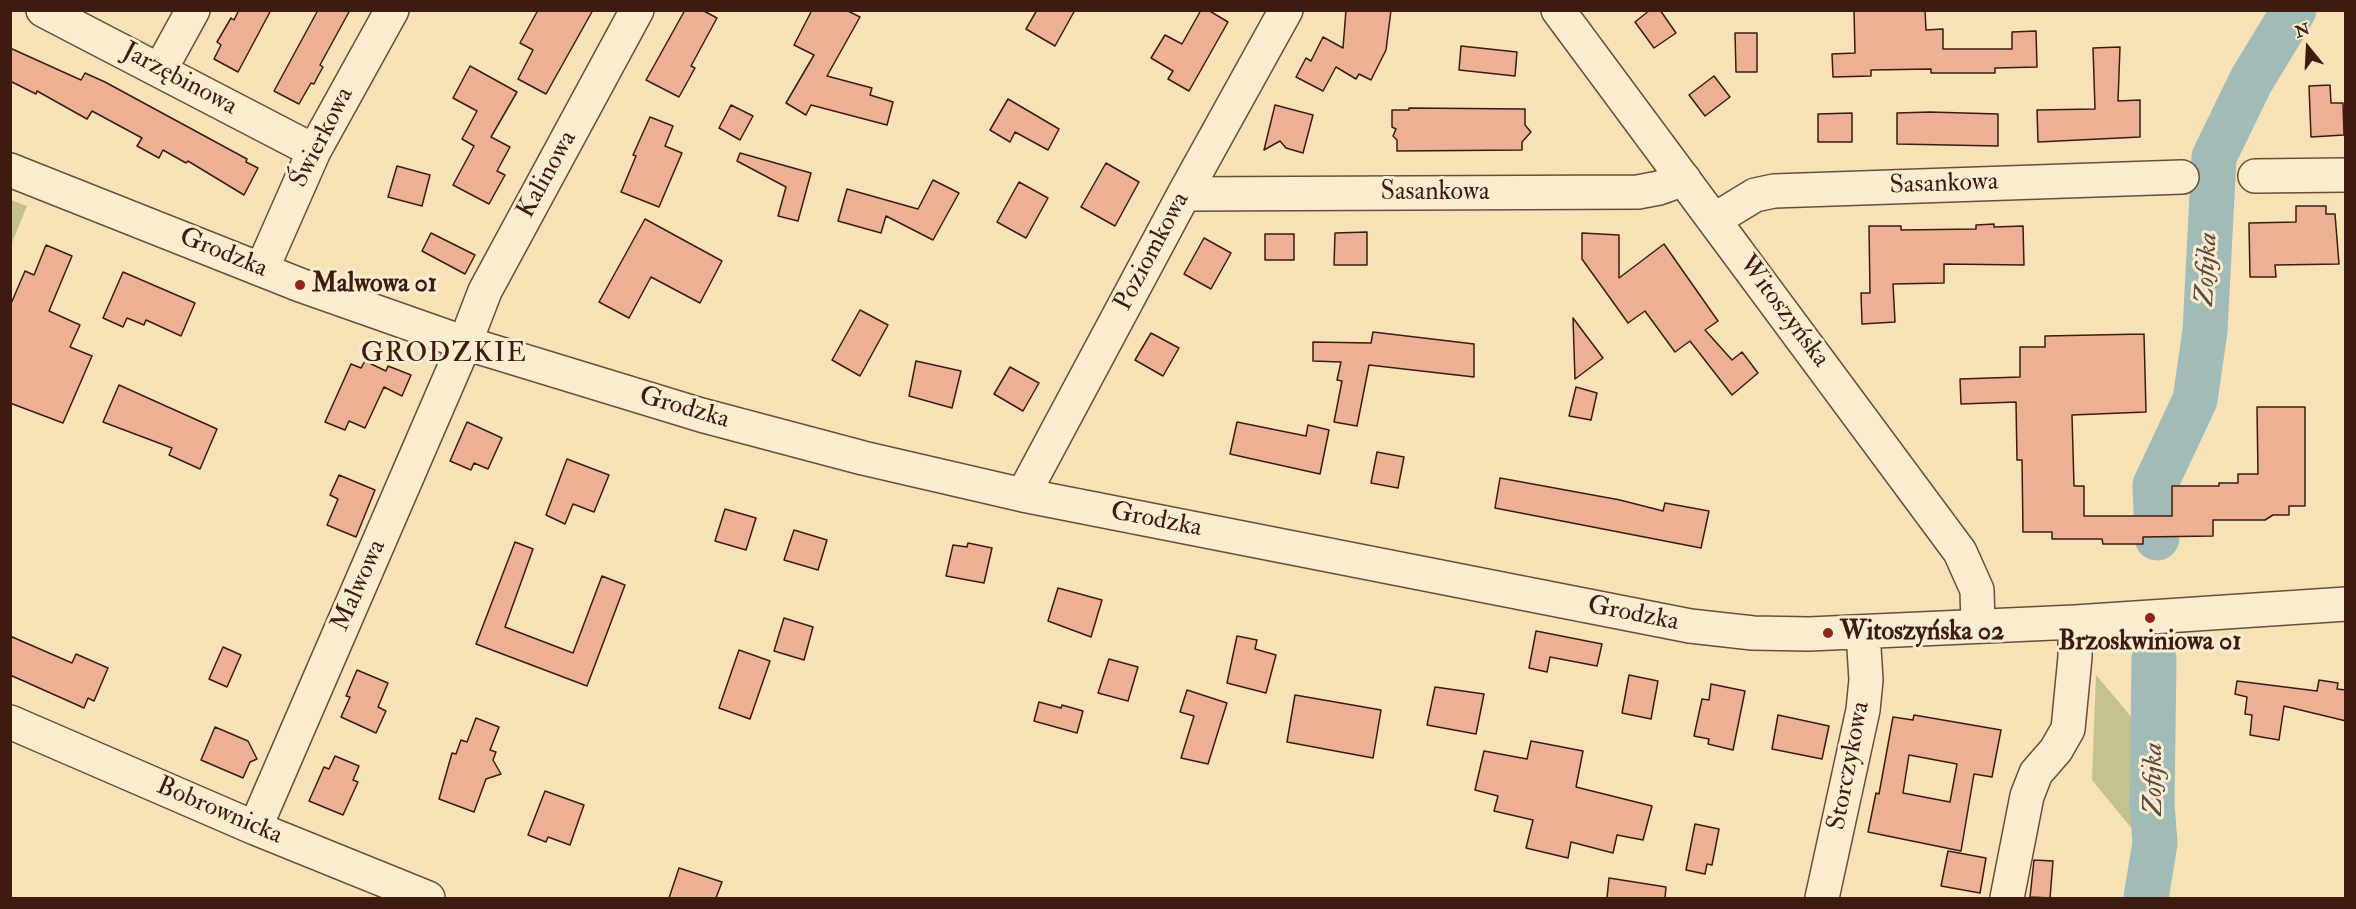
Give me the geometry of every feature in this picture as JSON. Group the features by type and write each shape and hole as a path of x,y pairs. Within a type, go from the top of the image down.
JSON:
{"street":[{"name":"Jarzębinowa","path":"43,10 314,152"},
{"path":"160,70 193,10"},
{"name":"Świerkowa","path":"262,270 314,152 392,10"},
{"name":"Kalinowa","path":"465,343 485,291 637,10"},
{"name":"Poziomkowa","path":"1023,495 1184,194 1286,10"},
{"name":"Witoszyńska","path":"1561,11 1960,552 1977,590 1978,626"},
{"name":"Grodzka","path":"10,170 262,270 465,343 700,415 863,458 1023,495 1690,626 1753,633 1863,632 2075,622 2346,604"},
{"path":"2255,176 2346,175"},
{"name":"Sasankowa","path":"1714,220 1755,195 1774,191 2181,177"},
{"name":"Sasankowa","path":"1184,194 1638,192 1659,188 1684,179"},
{"name":"Malwowa","path":"255,828 465,343"},
{"path":"2007,898 2027,796 2036,773 2056,750 2068,729 2075,657 2075,622"},
{"name":"Storczykowa","path":"1822,898 1863,710 1866,680 1863,632"},
{"name":"Bobrownicka","path":"10,722 255,828 428,898"}],"green space":[{"path":"10,200 27,206 11,245"},
{"path":"2096,675 2133,719 2133,830 2092,780"}],"building":[{"path":"239,10 271,10 238,72 214,59 221,45 217,42 231,18 234,20"},
{"path":"318,10 350,10 320,65 323,67 314,84 311,83 299,104 274,91"},
{"path":"538,10 593,10 546,94 518,79 533,50 520,43"},
{"path":"685,10 702,10 717,18 691,66 695,68 679,97 646,80"},
{"path":"812,10 846,10 860,17 827,76 872,88 870,95 893,102 887,125 811,105 806,115 786,103 814,55 794,45"},
{"path":"1037,10 1075,10 1055,46 1026,29"},
{"path":"1201,10 1208,10 1228,22 1189,91 1168,79 1173,71 1151,58 1165,35 1182,44"},
{"path":"1346,10 1391,10 1386,50 1371,80 1359,74 1356,79 1336,67 1323,91 1296,77 1306,58 1311,61 1323,37 1343,48"},
{"path":"1650,10 1660,10 1676,33 1654,48 1635,22"},
{"path":"1854,10 1925,10 1926,30 1943,29 1943,49 2012,49 2012,32 2036,31 2037,67 1995,68 1995,73 1931,73 1931,69 1871,70 1871,76 1833,77 1832,54 1855,53"},
{"path":"1735,33 1757,33 1757,72 1736,72"},
{"path":"1461,46 1517,52 1515,76 1459,70"},
{"path":"2120,47 2118,101 2140,100 2140,137 2038,142 2037,110 2095,109 2093,48"},
{"path":"10,48 81,80 85,73 105,82 247,159 246,162 258,168 244,195 188,161 186,163 163,150 159,158 137,146 142,138 92,111 87,119 37,91 36,94 10,81"},
{"path":"470,66 517,92 491,137 510,147 497,171 505,175 489,204 453,185 474,146 462,139 477,111 453,98"},
{"path":"1714,76 1730,97 1705,116 1689,95"},
{"path":"2330,85 2331,103 2343,103 2344,135 2311,137 2309,86"},
{"path":"1008,99 1059,129 1048,150 1015,132 1010,142 990,130"},
{"path":"731,105 753,116 740,140 719,128"},
{"path":"1275,105 1313,115 1303,153 1286,148 1280,141 1264,150"},
{"path":"1409,108 1525,109 1525,125 1531,132 1522,142 1522,150 1397,151 1397,140 1393,136 1396,129 1392,127 1392,110 1409,110"},
{"path":"1852,113 1852,142 1818,142 1818,114"},
{"path":"1897,113 1998,114 1998,146 1897,144"},
{"path":"650,117 673,126 665,146 682,153 659,207 621,192 636,156 633,155"},
{"path":"740,153 811,173 798,221 778,216 786,187 737,161"},
{"path":"1106,163 1139,182 1115,226 1081,207"},
{"path":"397,166 430,175 422,206 388,197"},
{"path":"933,180 959,193 933,240 886,216 881,233 838,221 847,189 918,209"},
{"path":"1019,182 1048,198 1026,238 997,222"},
{"path":"2296,206 2326,206 2326,214 2335,214 2339,264 2275,265 2276,277 2250,277 2249,223 2296,222"},
{"path":"645,219 722,261 700,303 651,277 629,318 599,302"},
{"path":"1994,224 1994,227 2023,226 2024,265 1944,264 1944,283 1893,284 1895,322 1862,324 1861,293 1870,293 1869,226 1901,226 1901,230 1976,229 1976,225"},
{"path":"1367,232 1367,265 1334,265 1335,233"},
{"path":"431,233 475,255 465,274 422,251"},
{"path":"1582,233 1619,235 1619,278 1664,244 1718,321 1705,330 1732,360 1742,352 1758,373 1732,395 1690,341 1675,352 1645,311 1628,323 1582,259"},
{"path":"1265,234 1294,234 1294,260 1265,260"},
{"path":"1204,238 1231,253 1211,289 1184,274"},
{"path":"46,245 72,256 49,311 80,325 70,347 92,356 63,423 10,403 10,306 25,271 34,275"},
{"path":"123,272 195,303 181,336 146,320 144,325 127,318 123,327 103,318"},
{"path":"860,310 888,325 860,376 832,360"},
{"path":"1573,318 1603,358 1575,379"},
{"path":"1373,332 1474,344 1474,377 1369,365 1357,426 1334,422 1342,381 1337,380 1341,362 1313,361 1313,342 1371,343"},
{"path":"1151,333 1179,348 1163,376 1135,360"},
{"path":"2144,334 2146,412 2072,415 2074,486 2084,486 2084,516 2172,516 2172,486 2219,486 2219,483 2238,483 2238,474 2258,474 2257,407 2305,407 2305,506 2289,506 2289,515 2273,515 2265,520 2213,520 2213,536 2143,537 2143,544 2103,544 2102,539 2052,539 2052,532 2023,532 2022,460 2017,460 2016,402 1961,404 1960,379 2020,377 2020,347 2045,347 2045,336"},
{"path":"365,361 386,371 388,366 411,375 402,396 384,387 365,428 349,421 345,430 325,422 351,364 361,368"},
{"path":"916,361 961,371 952,408 909,396"},
{"path":"1010,367 1039,383 1023,411 994,394"},
{"path":"119,385 217,429 200,469 169,455 172,448 103,422"},
{"path":"1576,387 1597,393 1591,420 1569,416"},
{"path":"467,422 502,438 488,469 474,463 471,470 450,461"},
{"path":"1237,422 1306,436 1308,425 1329,430 1320,474 1230,454"},
{"path":"1377,452 1404,457 1398,488 1371,483"},
{"path":"567,459 609,475 594,512 573,504 565,524 546,515"},
{"path":"339,475 375,490 356,537 327,525 338,499 330,495"},
{"path":"1500,478 1620,500 1663,511 1665,503 1709,511 1701,548 1495,508"},
{"path":"725,509 756,518 746,550 715,541"},
{"path":"794,530 827,540 818,570 784,560"},
{"path":"515,542 533,549 505,627 573,653 602,576 625,585 587,686 476,644"},
{"path":"968,543 992,548 984,583 946,576 953,545 967,547"},
{"path":"1058,588 1102,600 1091,637 1048,621"},
{"path":"784,618 813,627 804,660 774,651"},
{"path":"1536,631 1602,644 1597,666 1550,657 1547,672 1529,668"},
{"path":"10,636 72,663 76,654 108,668 94,701 88,698 84,708 10,675"},
{"path":"1237,636 1257,640 1255,649 1276,655 1266,693 1227,683"},
{"path":"223,647 241,655 227,687 209,679"},
{"path":"739,650 770,661 750,719 719,708"},
{"path":"1109,659 1138,667 1128,701 1098,693"},
{"path":"357,670 388,683 378,707 386,711 376,733 341,717 350,697 346,696"},
{"path":"1629,675 1658,681 1651,719 1622,713"},
{"path":"2319,680 2338,683 2337,689 2346,690 2346,721 2284,706 2279,740 2250,735 2252,715 2245,714 2247,697 2235,694 2237,681 2317,691"},
{"path":"1711,684 1745,691 1733,750 1708,744 1709,739 1694,736 1702,699 1709,700"},
{"path":"1435,687 1484,694 1476,734 1427,725"},
{"path":"1187,690 1227,703 1208,764 1181,758 1194,716 1180,712"},
{"path":"1295,695 1381,710 1373,758 1287,742"},
{"path":"1039,702 1083,711 1077,733 1034,721"},
{"path":"1778,715 1829,726 1822,759 1772,749"},
{"path":"1914,715 2001,730 1992,777 1974,774 1961,851 1868,832 1876,793 1879,794 1893,717 1913,720","holes":["1909,755 1957,764 1950,802 1903,793"]},
{"path":"476,718 499,727 490,750 496,752 493,760 501,774 486,779 474,812 439,799 452,753 456,754 461,740 467,742"},
{"path":"215,727 248,741 257,759 250,762 243,778 201,760"},
{"path":"1531,741 1583,751 1576,787 1652,806 1643,840 1617,835 1613,853 1571,842 1568,858 1526,848 1533,820 1494,811 1498,796 1475,790 1484,751 1527,759"},
{"path":"335,756 359,766 353,780 358,782 343,815 309,801 324,767 329,769"},
{"path":"545,791 584,805 570,845 548,837 546,842 528,835"},
{"path":"1695,824 1719,829 1712,865 1707,864 1705,874 1686,870"},
{"path":"1948,851 1986,858 1980,893 1941,886"},
{"path":"2034,860 2053,861 2050,898 2030,897"},
{"path":"679,868 722,882 716,898 669,898"},
{"path":"1609,878 1666,887 1665,898 1607,898"}],"waterway":[{"name":"Zofijka","path":"2157,538 2155,485 2195,400 2205,331 2214,157 2251,81 2294,10"},
{"name":"Zofijka","path":"2146,898 2155,843 2152,804 2154,659"}],"place":[{"name":"Malwowa 01","path":"300,285"},
{"name":"Brzoskwiniowa 01","path":"2150,618"},
{"name":"Witoszyńska 02","path":"1828,633"}],"district":[{"name":"GRODZKIE","path":"444,355"}]}
